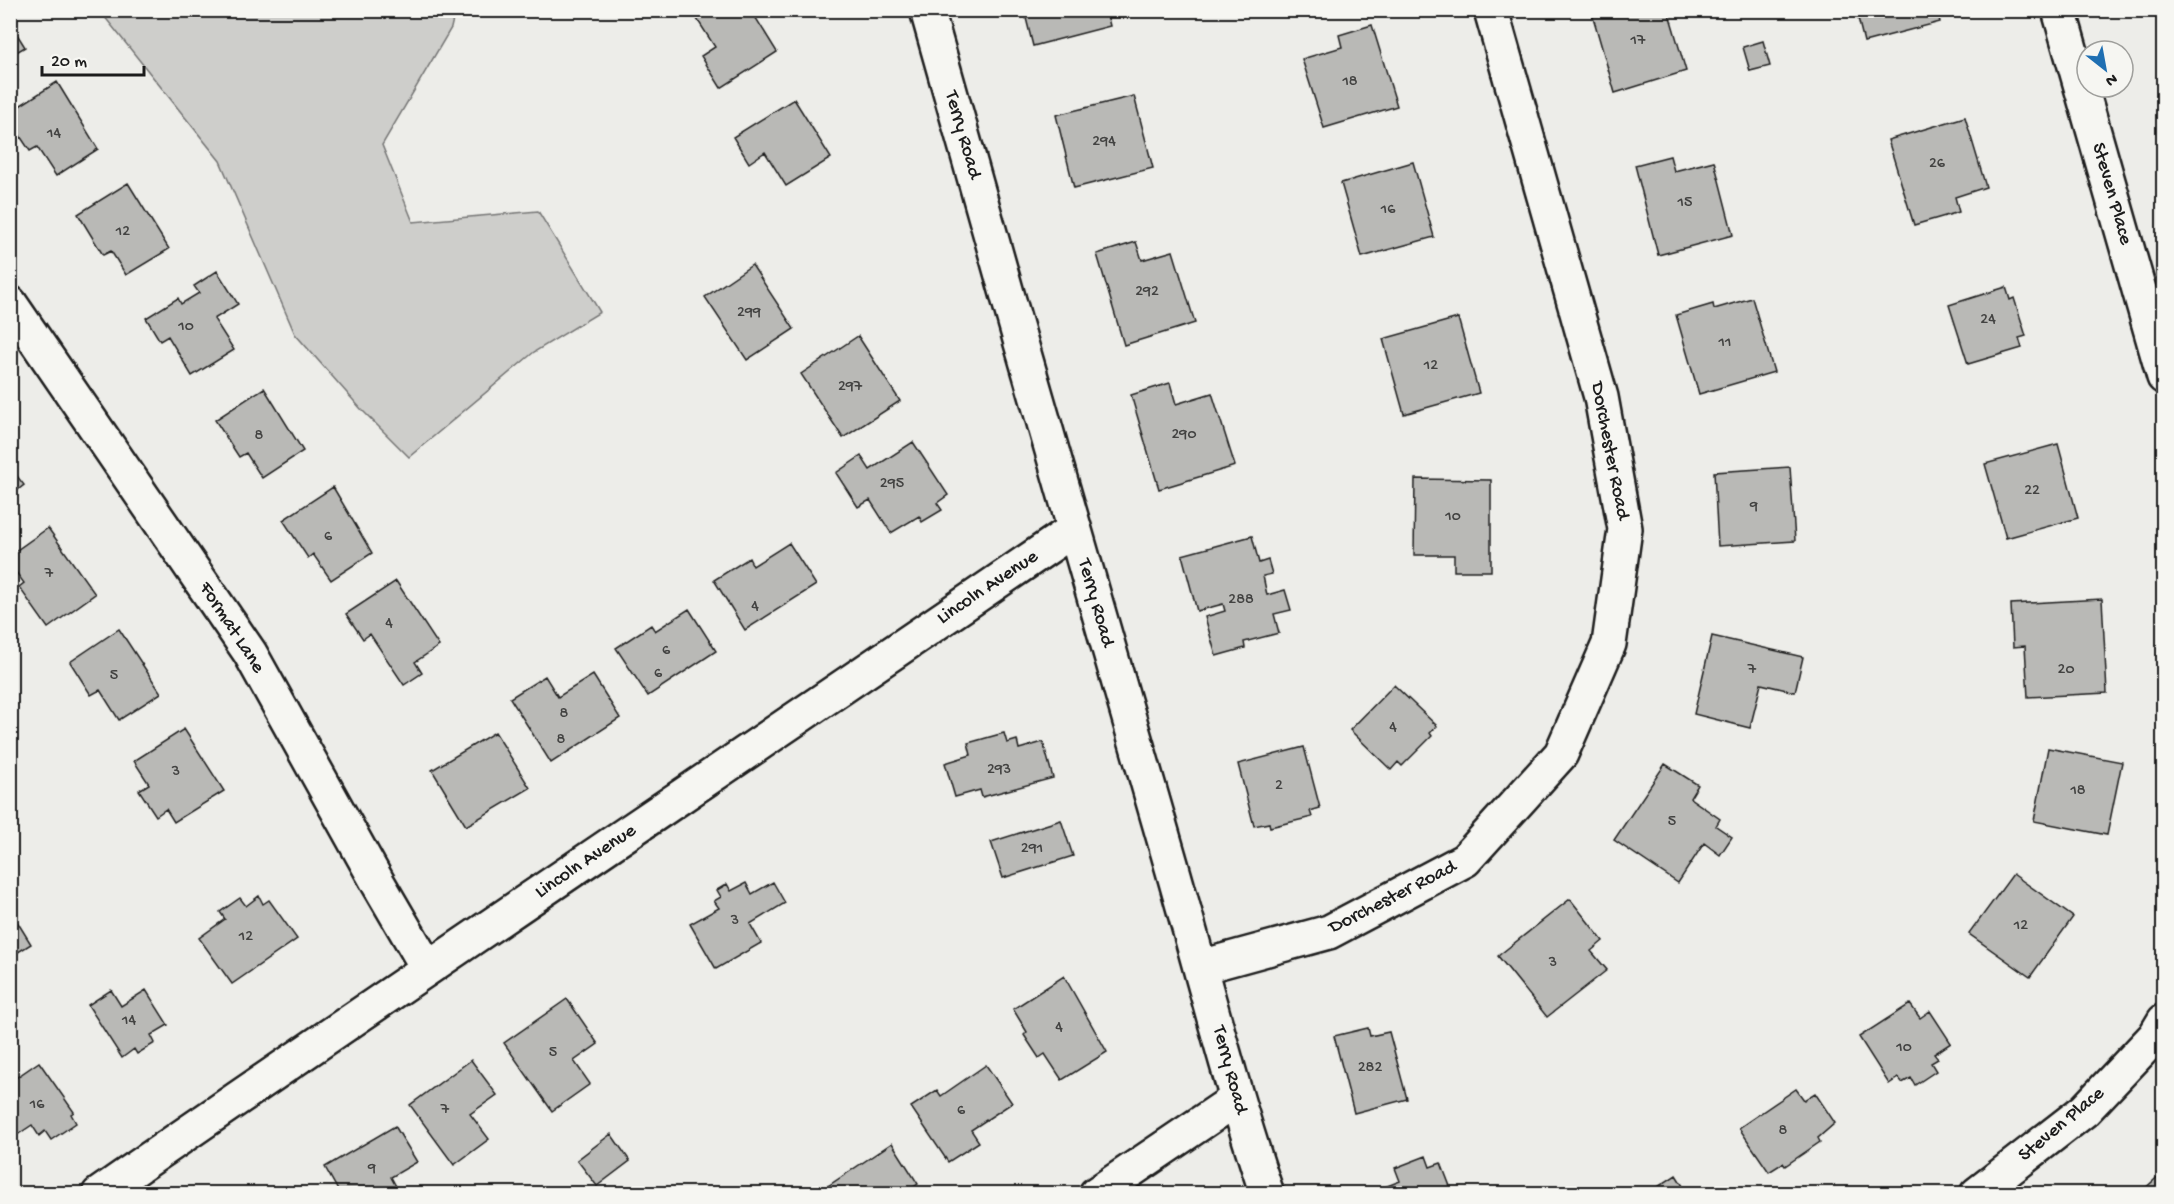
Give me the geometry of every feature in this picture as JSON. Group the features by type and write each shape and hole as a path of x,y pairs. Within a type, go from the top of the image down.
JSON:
{"street":[{"name":"Terry Road","path":"927,10 1073,530 1201,967 1235,1100 1267,1194"},
{"name":"Dorchester Road","path":"1201,967 1329,932 1465,860 1561,754 1609,644 1624,529 1601,397 1491,10"},
{"name":"Steven Place","path":"2060,10 2163,377"},
{"name":"Format Lane","path":"10,303 250,653 427,967"},
{"name":"Lincoln Avenue","path":"99,1194 427,967 538,896 1073,530"},
{"name":"Steven Place","path":"1977,1194 2085,1110 2155,1036 2163,1021"},
{"path":"1096,1194 1235,1100"}],"shaded area":[{"path":"100,11 455,11 451,28 382,145 413,222 538,211 600,312 534,352 409,457 361,409 295,334 220,161"}],"building":[{"path":"710,10 751,10 777,52 721,88 701,56 715,47 697,19"},
{"path":"1024,10 1106,10 1110,26 1033,46"},
{"path":"1591,10 1668,10 1686,71 1615,93"},
{"path":"1856,10 1937,10 1940,22 1864,42"},
{"path":"10,23 25,47 10,56"},
{"path":"1372,25 1397,106 1324,128 1302,59 1342,47 1339,35"},
{"path":"1763,41 1770,66 1750,71 1743,47"},
{"path":"57,82 98,149 56,176 37,147 30,151 10,121 10,112"},
{"path":"1134,96 1153,168 1074,188 1056,115"},
{"path":"794,99 831,158 786,186 765,152 749,163 733,137"},
{"path":"1965,117 1986,187 1955,197 1959,212 1914,225 1888,140"},
{"path":"1670,156 1674,171 1714,161 1733,235 1658,255 1635,165"},
{"path":"1413,162 1434,237 1362,257 1341,183"},
{"path":"128,183 169,249 126,275 111,251 103,255 78,214"},
{"path":"1136,242 1142,260 1173,251 1195,323 1124,345 1097,254"},
{"path":"752,265 794,329 747,360 705,297"},
{"path":"217,271 238,304 214,319 234,350 192,376 168,336 160,341 146,318 178,298 181,304 199,293 194,286"},
{"path":"2006,287 2010,300 2014,298 2026,336 2019,338 2022,348 1968,364 1949,305"},
{"path":"1752,298 1774,372 1699,394 1676,315 1713,304 1714,309"},
{"path":"1458,318 1479,393 1404,414 1383,339"},
{"path":"858,336 900,401 843,438 801,374"},
{"path":"1170,383 1176,404 1212,393 1235,466 1159,489 1131,395"},
{"path":"264,388 303,451 262,478 246,453 239,457 215,420"},
{"path":"913,442 948,495 937,503 942,510 922,522 919,516 891,533 870,500 858,507 836,473 861,456 870,470"},
{"path":"2058,444 2078,518 2006,538 1985,464"},
{"path":"10,467 24,485 10,496"},
{"path":"1790,467 1795,541 1718,546 1714,472"},
{"path":"1415,479 1491,480 1491,571 1454,571 1454,555 1414,555"},
{"path":"333,487 372,553 331,580 313,554 308,558 283,520"},
{"path":"48,528 95,594 48,628 19,587 24,583 10,564 10,555"},
{"path":"1252,536 1259,563 1268,560 1272,574 1263,576 1267,595 1285,590 1291,610 1274,614 1279,633 1244,642 1245,648 1216,656 1205,617 1225,611 1223,604 1197,611 1182,555"},
{"path":"789,543 816,585 745,630 714,580 749,558 753,566"},
{"path":"396,581 439,646 415,662 422,673 404,685 370,634 363,639 346,614"},
{"path":"2102,599 2107,693 2028,697 2025,646 2013,647 2011,604"},
{"path":"689,609 716,651 648,696 616,648 651,625 655,631"},
{"path":"119,629 161,693 119,720 100,690 91,695 70,662"},
{"path":"1712,636 1803,657 1795,692 1761,684 1750,728 1694,714"},
{"path":"593,675 620,718 551,763 510,698 545,676 558,697"},
{"path":"1394,685 1437,726 1430,733 1432,736 1402,766 1398,762 1391,770 1350,730"},
{"path":"184,729 224,791 174,822 166,809 156,816 139,790 149,784 134,761"},
{"path":"495,732 530,788 466,826 432,770"},
{"path":"1004,733 1007,743 1017,740 1019,749 1043,742 1053,778 982,797 980,790 955,797 945,763 971,755 968,743"},
{"path":"1304,747 1320,808 1310,811 1312,817 1270,827 1269,823 1254,826 1238,764"},
{"path":"2048,748 2122,762 2107,835 2034,821"},
{"path":"1665,764 1698,785 1690,798 1720,819 1716,826 1732,837 1720,855 1704,843 1678,883 1614,840"},
{"path":"1061,820 1073,856 1003,878 991,842"},
{"path":"2013,874 2073,917 2030,977 1969,934"},
{"path":"773,882 785,903 750,924 761,943 716,969 690,924 719,908 714,901 721,897 717,890 727,884 731,891 746,883 752,894"},
{"path":"259,896 263,904 269,900 297,939 232,984 199,938 225,919 220,912 240,898 246,906"},
{"path":"1570,899 1603,941 1591,951 1607,970 1547,1017 1498,956"},
{"path":"13,915 31,944 12,956 10,916"},
{"path":"1064,976 1107,1052 1062,1080 1045,1054 1039,1058 1024,1035 1027,1032 1013,1009"},
{"path":"111,990 121,1006 146,990 168,1025 151,1035 155,1043 137,1054 134,1049 122,1058 88,1005"},
{"path":"567,999 598,1044 574,1061 590,1084 552,1111 504,1043"},
{"path":"1910,1004 1920,1018 1930,1011 1951,1043 1934,1054 1938,1059 1931,1063 1936,1071 1915,1085 1911,1078 1902,1083 1898,1078 1889,1084 1859,1037"},
{"path":"1368,1028 1370,1036 1389,1032 1407,1099 1354,1113 1334,1036"},
{"path":"471,1060 497,1095 470,1114 489,1139 454,1165 410,1105"},
{"path":"39,1062 74,1112 71,1114 76,1123 51,1140 45,1131 39,1136 32,1125 14,1137 10,1132 10,1109 16,1105 10,1096 10,1082"},
{"path":"986,1065 1012,1103 971,1130 979,1142 948,1162 911,1107 937,1090 941,1096"},
{"path":"1796,1089 1804,1100 1815,1093 1835,1123 1818,1138 1820,1142 1785,1166 1783,1163 1769,1172 1739,1128"},
{"path":"395,1126 417,1162 391,1177 398,1190 393,1194 340,1194 325,1167"},
{"path":"611,1134 630,1161 597,1186 577,1160"},
{"path":"892,1143 918,1184 903,1194 833,1194 828,1186"},
{"path":"1426,1156 1430,1167 1441,1163 1453,1194 1367,1194 1400,1181 1395,1168"},
{"path":"2164,1171 2164,1194 2139,1194"},
{"path":"1676,1175 1688,1194 1647,1194"}]}
